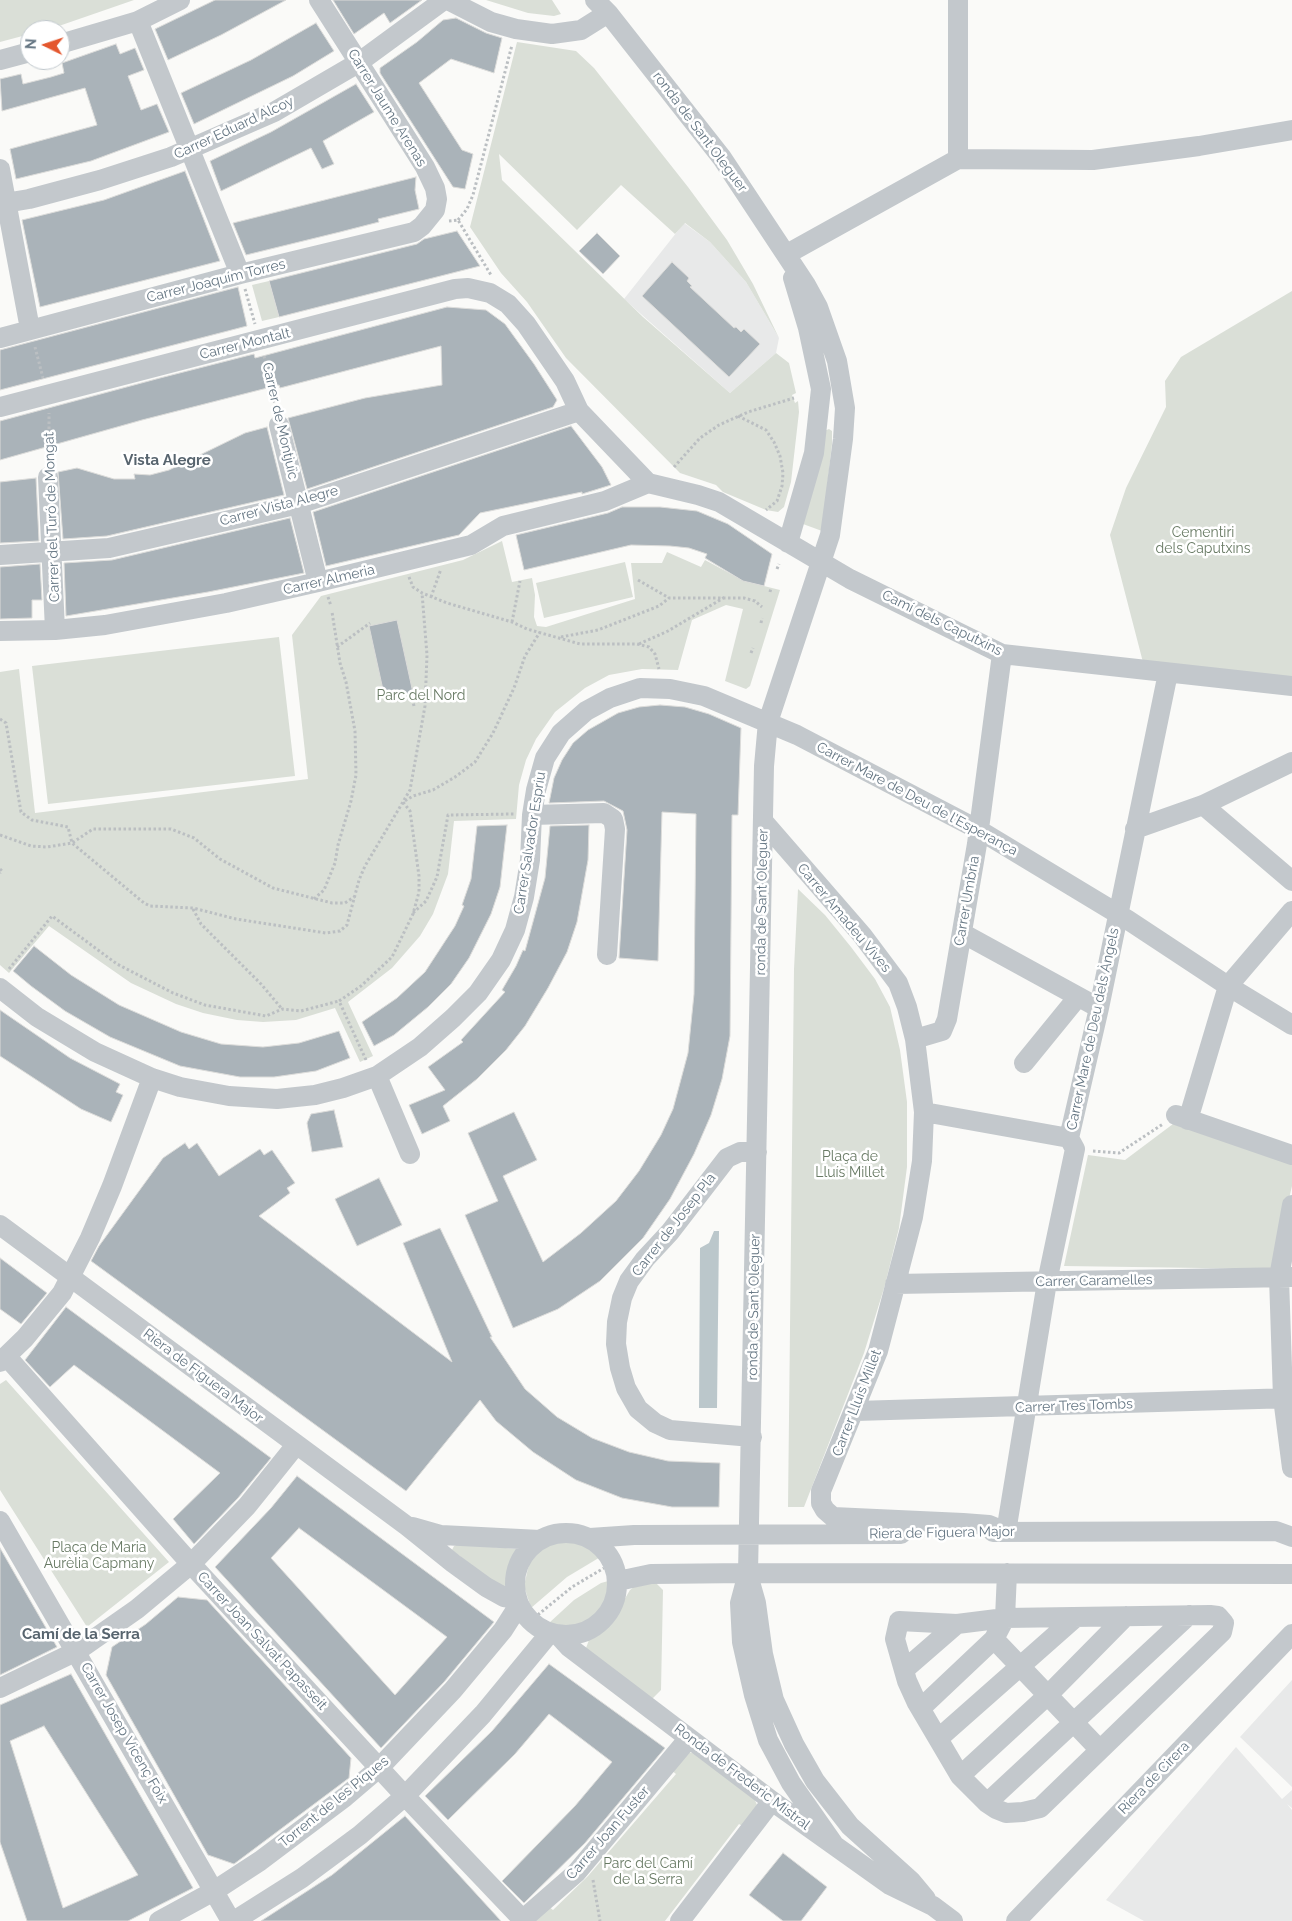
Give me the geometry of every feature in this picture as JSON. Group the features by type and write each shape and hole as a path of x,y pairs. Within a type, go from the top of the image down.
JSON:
{"street":[{"path":"70,41 138,21 180,0"},
{"name":"Carrer Jaume Arenas","path":"319,0 425,167 435,188 437,199 435,210 428,219"},
{"path":"446,0 491,22 516,30 566,34 582,30 601,4"},
{"name":"Carrer Eduard Alcoy","path":"3,203 100,180 190,149 274,112 358,64 446,0"},
{"path":"958,0 958,159"},
{"name":"ronda de Sant Oleguer","path":"601,4 722,158 787,254 814,300 837,361 844,408 834,522 768,722 763,821 752,1437 747,1535 748,1573 756,1603 763,1654 774,1700 794,1744 815,1781 850,1826 911,1881 933,1906"},
{"path":"138,21 240,274"},
{"path":"0,60 20,55"},
{"path":"787,254 958,159 1093,160 1199,146 1292,130"},
{"path":"0,169 3,203 30,329"},
{"name":"Carrer Joaquím Torres","path":"0,338 240,274 414,232 428,219"},
{"name":"ronda de Sant Oleguer","path":"787,254 808,328 821,389 814,453 788,543"},
{"name":"Carrer Montalt","path":"0,407 455,289 468,288 490,293 508,304 526,324 565,381 579,411"},
{"path":"579,411 648,484"},
{"name":"Carrer Vista Alegre","path":"0,555 109,548 299,504 579,411"},
{"name":"Carrer de Montjuïc","path":"279,425 318,582"},
{"name":"Carrer del Turó de Mongat","path":"48,477 55,630"},
{"name":"Camí dels Caputxins","path":"648,484 698,495 719,502 850,579 1002,654 1292,686"},
{"name":"Carrer Almeria","path":"0,632 55,630 105,625 318,582 471,545 503,526 605,501 648,484"},
{"name":"Carrer Umbria","path":"915,1039 942,1030 947,1019 979,830 1002,654"},
{"name":"Carrer Mare de Deu dels Àngels","path":"1006,1532 1047,1282 1072,1144 1117,914 1168,673"},
{"name":"Carrer Salvador Espriu","path":"0,988 37,1017 87,1047 152,1078 180,1087 229,1096 277,1099 315,1095 343,1088 372,1068 420,1047 478,993 501,960 515,930 524,897 530,860 524,814 545,758 561,733 586,711 610,698 640,688 670,689 704,696 768,722"},
{"name":"Carrer Mare de Deu de l'Esperança","path":"768,722 979,830 1117,914 1292,1025"},
{"path":"1135,829 1203,805 1292,762"},
{"path":"1203,805 1292,881"},
{"path":"524,814 604,813 613,818 615,829 607,955"},
{"name":"Carrer Amadeu Vives","path":"763,821 862,935 898,983 907,1007 915,1039 924,1112"},
{"path":"1292,911 1228,986 1182,1118 1292,1155"},
{"path":"962,933 1077,998 1099,1008"},
{"path":"1024,1063 1077,998"},
{"path":"372,1068 410,1154"},
{"path":"3,1360 51,1309 71,1276 112,1186 152,1078"},
{"path":"924,1112 1072,1144"},
{"name":"Carrer Lluís Millet","path":"924,1112 921,1170 913,1217 878,1352 856,1412 821,1491 821,1503 825,1510 833,1517 989,1525 1006,1532"},
{"name":"Carrer de Josep Pla","path":"752,1437 670,1430 655,1423 638,1409 626,1388 616,1344 617,1322 622,1298 629,1281 645,1259 670,1232 727,1158 740,1152 757,1152"},
{"path":"1292,1205 1285,1277 1287,1398 1292,1468"},
{"name":"Riera de Figuera Major","path":"0,1225 407,1526"},
{"name":"Carrer Caramelles","path":"895,1284 1285,1277"},
{"name":"Carrer Joan Salvat Papasseit","path":"3,1360 379,1768 522,1920"},
{"name":"Carrer Tres Tombs","path":"856,1412 1287,1398"},
{"path":"0,1688 77,1651 137,1609 191,1564 247,1506 296,1445"},
{"name":"Carrer Josep Vicenç Foix","path":"0,1521 232,1921"},
{"path":"407,1526 441,1535 540,1540"},
{"path":"407,1526 426,1543 486,1587 518,1602"},
{"name":"Riera de Figuera Major","path":"590,1538 634,1535 1276,1530 1292,1537"},
{"path":"573,1533 590,1538 604,1549 616,1572 616,1598 607,1616 588,1632 572,1636 554,1635 530,1622 518,1602 515,1575 520,1561 530,1547 540,1540 557,1534 573,1533"},
{"path":"616,1572 651,1574 1292,1574"},
{"name":"ronda de Sant Oleguer","path":"748,1573 740,1603 742,1642 754,1695 768,1740 791,1783 835,1846"},
{"path":"921,1708 994,1639 1005,1618 1006,1573"},
{"name":"Torrent de les Piques","path":"160,1921 214,1891 304,1829 379,1768 453,1690 503,1630 518,1602"},
{"path":"987,1803 1075,1723 1188,1615"},
{"path":"939,1738 1076,1616"},
{"path":"1076,1616 1218,1616 1224,1623 1222,1632 1040,1808 1033,1812 1006,1813 987,1803 960,1776 921,1708 904,1670 895,1639 900,1620 957,1624 1005,1618 1076,1616"},
{"path":"960,1776 1048,1695 1126,1616"},
{"path":"904,1670 957,1624"},
{"name":"Riera de Cirera","path":"1016,1921 1292,1634"},
{"path":"232,1921 302,1878 360,1835 405,1796 484,1714 554,1635"},
{"name":"Ronda de Frederic Mistral","path":"554,1635 772,1801 890,1885 933,1906"},
{"path":"994,1639 1099,1749"},
{"name":"Carrer Joan Fuster","path":"522,1920 576,1873 689,1738"},
{"path":"680,1921 772,1801"},
{"path":"933,1906 953,1921"}],"path":[{"path":"458,220 467,209 473,195 516,30"},
{"path":"465,230 491,272"},
{"path":"240,274 257,329"},
{"path":"30,329 44,383"},
{"name":"Carrer de Montjuïc","path":"262,348 279,425"},
{"path":"674,467 700,438 738,416 794,398"},
{"name":"Carrer del Turó de Mongat","path":"48,477 50,404"},
{"path":"738,416 766,430 780,456 783,473 782,486 777,500 766,510"},
{"path":"777,568 778,564"},
{"path":"431,597 442,565"},
{"path":"408,574 413,587 431,597 558,638 592,646 637,644 649,647 656,654 659,669"},
{"path":"638,580 669,598 726,597 755,601 762,607"},
{"path":"512,622 520,581"},
{"path":"0,719 6,723 21,812 32,820 68,826 72,843 150,906 193,908 236,919 326,933 340,931 347,925 365,866 410,790 425,706 427,655 422,593"},
{"path":"637,644 668,631 726,597"},
{"path":"558,638 598,630 659,606 669,598"},
{"path":"314,899 324,890 335,863 356,775 355,731 337,647 332,612"},
{"path":"761,623 762,618"},
{"path":"337,647 370,623"},
{"path":"403,802 413,796 433,790 475,762 493,733 514,688 525,656 540,632"},
{"path":"751,653 753,648"},
{"path":"411,694 414,706"},
{"path":"9,969 52,916 117,964 173,993 205,1005 234,1012 266,1016 282,1010 301,1010 340,1001 392,957 412,914 418,892 419,876 410,811 403,802"},
{"path":"412,914 426,901 437,877 448,815 524,814"},
{"path":"0,835 31,846 72,843 93,829 171,830 194,838 220,859 254,880 281,891 314,899 345,902 354,897"},
{"path":"0,869 2,871 0,873"},
{"path":"193,908 201,924 261,984 282,1010"},
{"path":"340,1001 372,1068"},
{"path":"1072,1144 1119,1152 1182,1118"},
{"path":"530,1622 572,1587 616,1572"},
{"path":"589,1858 600,1921"}],"shaded area":[{"path":"684,223 710,242 746,282 779,338 776,353 730,393 624,299"},
{"path":"714,1231 719,1231 717,1408 699,1408 700,1248 709,1243"},
{"path":"1292,1680 1292,1787 1240,1737"},
{"path":"1236,1747 1282,1799 1292,1790 1292,1808 1287,1804 1292,1810 1292,1921 1144,1921 1106,1900"}],"green space":[{"path":"0,0 134,0 70,22 70,20 20,20 20,37 0,42"},
{"path":"486,0 552,0 561,14 554,16 528,13"},
{"path":"517,42 576,51 594,68 688,187 727,240 753,284 779,338 746,282 710,242 685,223 675,234 621,185 577,230 499,154 502,180 643,317 730,393 776,353 789,363 796,393 792,395 795,403 798,401 799,412 791,482 784,507 778,512 766,510 723,492 716,485 680,473 566,358 527,302 501,273 470,227"},
{"path":"269,281 279,317 262,321 252,285"},
{"name":"Cementiri dels Caputxins","path":"1292,291 1292,685 1145,670 1110,535 1126,488 1166,407 1165,381 1181,357"},
{"path":"829,429 832,431 832,444 822,531 803,524 824,431"},
{"name":"Parc del Nord","path":"502,541 512,582 532,578 535,595 534,617 537,626 546,627 635,599 631,563 662,563 667,552 701,567 705,560 744,581 780,590 750,686 746,689 725,681 743,609 726,605 692,620 678,670 642,669 609,675 585,688 555,712 536,739 526,760 519,785 516,819 454,821 448,874 433,914 420,936 392,968 348,1002 373,1056 360,1062 335,1008 296,1020 263,1022 237,1020 203,1013 176,1004 131,983 49,926 9,973 0,965 0,672 19,669 35,813 308,779 292,635 321,596 463,560"},
{"path":"625,562 633,597 544,618 536,583"},
{"path":"279,637 295,776 48,804 32,666"},
{"name":"Plaça de Lluís Millet","path":"798,889 825,915 851,947 875,979 890,1007 900,1050 907,1102 907,1167 899,1228 885,1285 864,1353 804,1507 788,1507 794,969"},
{"path":"1173,1124 1292,1163 1292,1186 1272,1269 1064,1266 1088,1155 1125,1160"},
{"name":"Plaça de Maria Aurèlia Capmany","path":"6,1380 169,1562 87,1627 0,1490 0,1384"},
{"path":"565,1539 587,1544 602,1556 567,1577 531,1608 524,1586 529,1564 544,1546"},
{"path":"459,1544 517,1549 517,1554 505,1587 501,1588 452,1550 454,1546"},
{"path":"652,1579 663,1590 661,1690 650,1701 586,1648 589,1640 613,1619 630,1590 639,1583"},
{"path":"612,1580 607,1602 592,1620 571,1627 549,1623 574,1600 601,1583"},
{"name":"Parc del Camí de la Serra","path":"688,1752 697,1754 754,1798 757,1805 744,1827 739,1824 665,1921 534,1921 549,1907 553,1910 588,1876 676,1774 671,1770"}],"building":[{"path":"215,0 286,0 221,35 168,60 155,29"},
{"path":"333,0 422,0 390,23 384,13 354,34"},
{"path":"456,18 486,33 502,38 494,73 451,59 419,83 462,150 473,154 465,189 453,187 380,73 380,68 417,42 443,20"},
{"path":"316,23 334,51 293,76 194,124 181,93 251,60"},
{"path":"116,44 120,54 135,48 144,70 128,76 141,110 157,104 169,132 91,161 16,179 10,149 97,125 85,88 2,111 0,79 21,74 23,84 51,77 64,73 63,70 70,70 70,60"},
{"path":"356,84 374,112 323,141 334,164 322,169 311,148 221,191 210,161 271,132"},
{"path":"185,171 220,261 40,307 22,220 104,200"},
{"path":"416,177 415,190 419,209 378,219 379,222 340,232 246,255 233,223"},
{"path":"457,231 480,266 279,317 269,281 417,244 424,239"},
{"path":"597,233 620,256 603,274 579,251"},
{"path":"672,262 689,278 687,281 692,286 690,287 734,328 736,327 741,332 744,329 760,344 729,377 642,296"},
{"path":"238,287 247,326 0,390 0,350"},
{"path":"447,307 486,310 505,324 557,400 553,407 307,489 288,418 365,398 442,385 441,346 280,388 279,385 142,420 0,460 0,421 254,354 255,358"},
{"path":"571,426 602,467 611,485 582,494 582,492 480,513 459,535 326,566 313,512"},
{"path":"267,427 284,495 107,536 63,539 58,472 77,468 114,479 135,479 134,474 150,475 169,470 245,433"},
{"path":"36,478 39,541 0,543 0,482"},
{"path":"622,507 660,507 697,511 728,524 772,554 764,586 743,581 705,558 707,554 689,548 670,546 631,545 524,570 516,535 608,513"},
{"path":"290,518 304,573 208,592 66,616 64,563 112,560"},
{"path":"40,564 42,600 32,600 32,618 0,619 0,567"},
{"path":"397,620 413,693 385,699 369,626"},
{"path":"660,705 685,707 709,714 741,728 738,815 732,815 730,1036 722,1079 711,1115 694,1154 670,1199 643,1238 600,1281 558,1309 513,1328 465,1215 498,1201 468,1133 514,1112 537,1160 503,1176 543,1262 581,1233 616,1201 639,1171 661,1135 673,1109 688,1053 694,994 696,814 662,812 658,961 619,958 627,830 623,811 604,801 549,803 554,778 562,760 573,743 588,730 618,713 639,707"},
{"path":"507,825 500,887 491,914 469,958 451,984 428,1007 394,1035 374,1046 362,1022 397,998 425,972 455,926 464,906 462,905 471,879 477,826"},
{"path":"589,825 588,860 577,922 567,952 548,988 525,1026 506,1050 477,1079 443,1106 450,1121 422,1134 409,1105 445,1090 428,1067 463,1042 461,1040 505,992 502,990 523,950 525,951 545,878 550,826"},
{"path":"34,946 71,975 119,1005 181,1032 221,1044 263,1047 299,1043 339,1031 350,1058 316,1071 274,1077 240,1077 180,1066 110,1037 65,1011 31,986 13,971"},
{"path":"0,1010 70,1058 120,1084 116,1092 123,1095 111,1122 81,1109 0,1056"},
{"path":"334,1110 343,1147 312,1152 307,1123 311,1114"},
{"path":"185,1143 189,1149 197,1143 219,1176 260,1149 264,1155 272,1150 295,1183 287,1188 290,1193 259,1216 452,1362 403,1243 440,1228 492,1337 490,1337 525,1389 557,1417 592,1438 629,1452 668,1461 720,1463 719,1507 672,1507 622,1498 576,1480 533,1452 496,1421 480,1400 406,1491 91,1261 99,1246 163,1158"},
{"path":"379,1178 402,1225 357,1246 335,1199"},
{"path":"0,1258 47,1293 21,1324 0,1309"},
{"path":"66,1307 271,1458 238,1498 194,1544 173,1519 220,1473 74,1365 50,1387 25,1360"},
{"path":"297,1476 494,1622 444,1682 381,1748 215,1567 271,1508","holes":["299,1528 447,1637 395,1695 271,1558"]},
{"path":"0,1548 57,1647 0,1675"},
{"path":"178,1597 207,1600 351,1758 349,1778 234,1864 208,1855 106,1675 112,1647 146,1624"},
{"path":"549,1664 665,1748 585,1843 524,1903 502,1881 575,1806 612,1762 549,1714 515,1754 448,1820 425,1796 492,1731"},
{"path":"71,1674 193,1888 128,1921 27,1921 0,1842 0,1705","holes":["44,1726 138,1875 63,1908 10,1741"]},
{"path":"405,1816 501,1921 261,1921 332,1875"},
{"path":"783,1853 827,1887 801,1921 783,1921 749,1895"}],"district":[{"name":"Vista Alegre","path":"167,460"},
{"name":"Camí de la Serra","path":"81,1634"}]}
